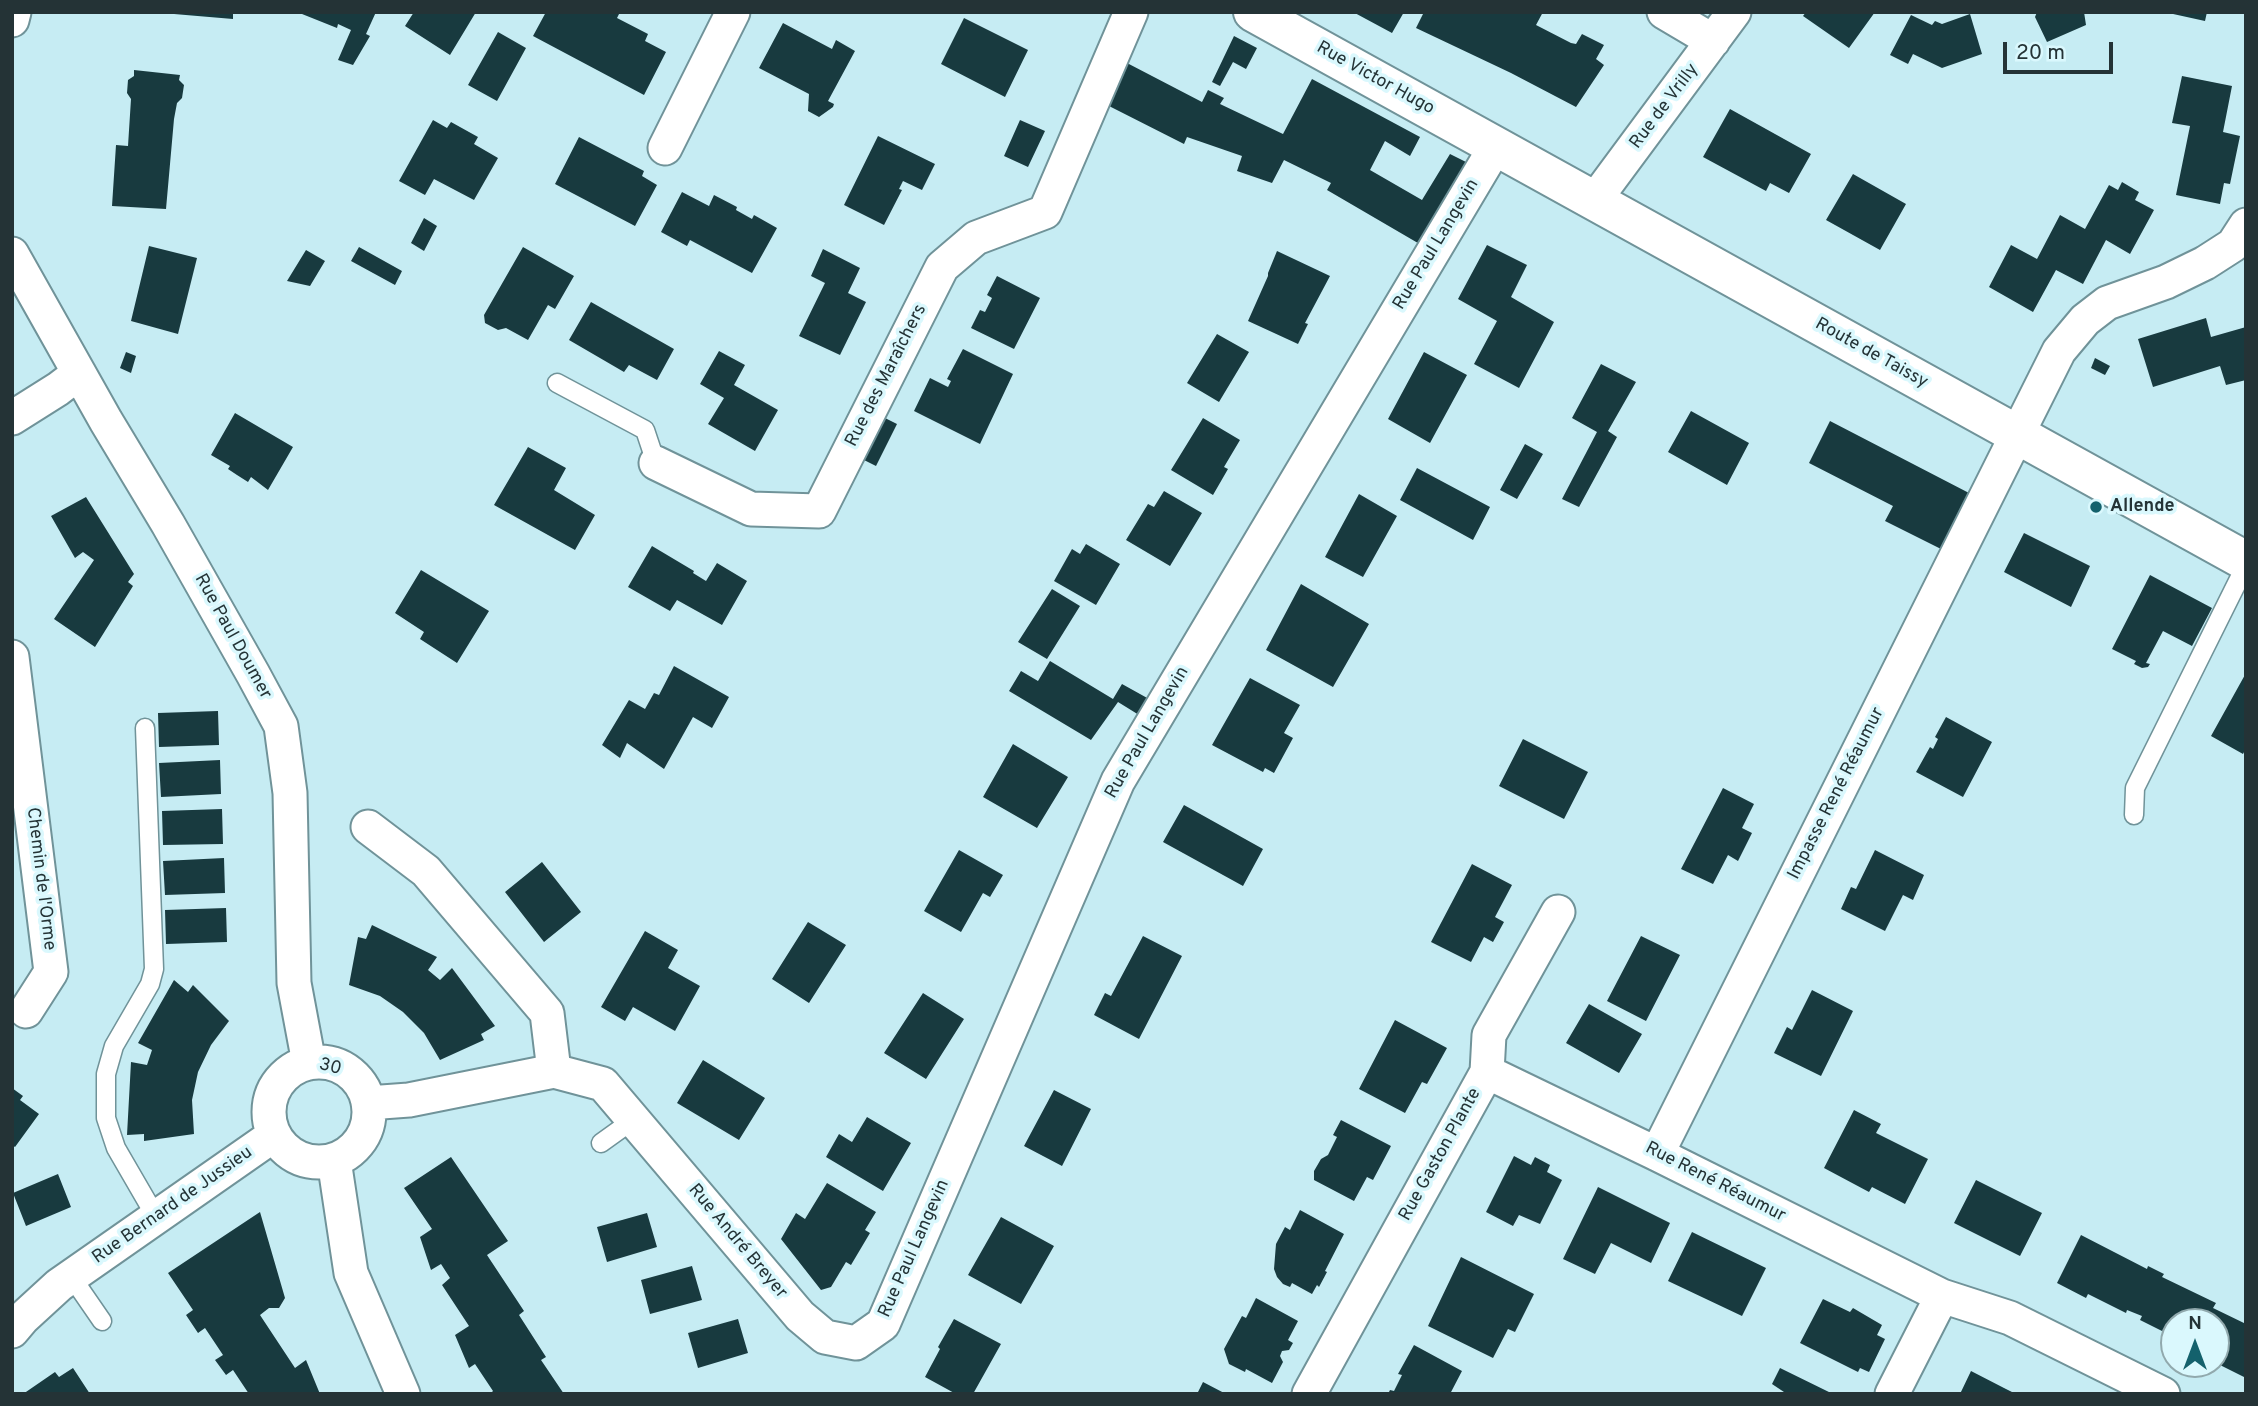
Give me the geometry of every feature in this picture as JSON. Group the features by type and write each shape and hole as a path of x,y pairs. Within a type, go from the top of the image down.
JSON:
{"street":[{"path":"12,20 14,12"},
{"path":"665,148 733,12"},
{"name":"Rue des Maraîchers","path":"656,463 751,509 818,511 942,267 976,238 1045,212 1131,12"},
{"path":"1664,12 1713,41"},
{"name":"Rue de Vrilly","path":"1594,201 1734,12"},
{"name":"Rue Victor Hugo","path":"1265,15 1496,146"},
{"name":"Route de Taissy","path":"1496,146 2246,563"},
{"name":"Rue Paul Langevin","path":"856,1343 883,1324 1118,781 1496,146"},
{"name":"Impasse René Réaumur","path":"1657,1154 2059,351 2085,320 2107,303 2166,282 2205,264 2233,245 2246,225"},
{"name":"Rue Paul Doumer","path":"12,254 281,726 290,793 294,983 309,1063"},
{"path":"12,418 79,373"},
{"name":"Chemin de l'Orme","path":"12,657 51,972 26,1011"},
{"path":"368,827 426,871 547,1013 554,1071"},
{"name":"Rue Gaston Plante","path":"1309,1394 1488,1072 1489,1035 1558,912"},
{"name":"30","path":"274,1135 269,1120 269,1105 274,1090 282,1077 309,1063 324,1062 353,1075 368,1102"},
{"name":"Rue André Breyer","path":"368,1102 409,1100 554,1071 603,1084 800,1316 824,1337 856,1343"},
{"name":"Rue René Réaumur","path":"1488,1072 1942,1296 2010,1318 2163,1394"},
{"path":"274,1135 293,1155 320,1162 334,1160 358,1143 365,1131 368,1102"},
{"name":"Rue Bernard de Jussieu","path":"12,1331 71,1276 274,1135"},
{"path":"334,1160 351,1273 403,1394"},
{"path":"1892,1394 1942,1296"}],"lane":[{"name":"Rue des Maraîchers","path":"557,383 645,430 656,463"},
{"path":"2134,815 2135,788 2246,563"},
{"path":"145,728 154,969 150,984 114,1046 107,1074 107,1118 116,1148 156,1217"},
{"path":"601,1143 632,1120"},
{"path":"71,1276 102,1321"}],"building":[{"path":"233,12 233,19 174,14"},
{"path":"297,12 376,12 366,34 370,36 353,65 338,60 351,30 338,24 337,28"},
{"path":"414,12 476,12 450,55 405,26"},
{"path":"546,12 620,12 617,18 648,34 645,41 666,52 644,95 533,36"},
{"path":"1353,12 1404,12 1392,33"},
{"path":"1424,12 1543,12 1536,25 1571,43 1576,44 1582,34 1604,45 1596,59 1604,65 1576,107 1416,28"},
{"path":"1806,12 1875,12 1849,48 1803,16"},
{"path":"2037,12 2084,12 2086,25 2047,42 2035,17"},
{"path":"2164,12 2207,12 2205,21"},
{"path":"1970,14 1982,54 1942,68 1913,54 1908,64 1890,55 1911,15 1932,25 1935,21 1942,24"},
{"path":"964,18 1028,50 1005,97 941,64"},
{"path":"783,23 832,49 836,40 855,51 828,101 834,104 833,107 819,117 808,111 809,94 759,68"},
{"path":"498,32 526,48 497,101 468,85"},
{"path":"1234,36 1257,48 1246,69 1233,62 1220,86 1212,82"},
{"path":"1127,63 1202,102 1208,90 1224,98 1220,104 1283,134 1312,79 1420,137 1410,156 1385,141 1370,170 1422,200 1450,154 1472,165 1423,246 1327,190 1331,183 1284,160 1272,183 1237,171 1242,156 1187,137 1184,144 1109,106"},
{"path":"134,70 180,75 179,80 184,85 174,119 166,209 112,206 116,145 128,146 131,99 127,93 128,80 134,76"},
{"path":"2182,76 2232,86 2223,132 2240,136 2230,184 2224,183 2220,204 2176,195 2190,126 2172,123"},
{"path":"1730,109 1811,154 1789,193 1770,183 1766,191 1703,157"},
{"path":"433,120 447,128 451,122 478,137 474,144 498,158 474,200 434,179 425,195 399,181"},
{"path":"1020,120 1045,131 1028,167 1004,156"},
{"path":"878,136 935,164 922,190 903,181 899,189 902,190 884,225 844,205"},
{"path":"579,137 644,171 642,176 657,185 635,226 555,184"},
{"path":"1853,174 1906,204 1880,250 1826,220"},
{"path":"2122,182 2139,192 2135,200 2154,210 2130,254 2106,240 2083,284 2056,270 2033,312 1989,287 2011,245 2037,259 2060,215 2085,229 2109,185 2118,190"},
{"path":"682,192 709,206 714,195 737,207 736,210 752,219 754,215 777,228 752,273 690,240 687,246 661,232"},
{"path":"424,218 437,226 424,251 411,243"},
{"path":"1487,245 1527,265 1511,297 1554,322 1519,388 1474,364 1497,321 1458,299"},
{"path":"149,246 197,258 178,334 131,321"},
{"path":"359,247 402,271 395,285 351,261"},
{"path":"523,247 574,276 555,309 548,305 528,340 506,328 498,330 485,323 484,315"},
{"path":"823,249 860,268 848,293 866,302 840,355 799,336 825,283 811,276"},
{"path":"306,250 325,261 310,286 287,281"},
{"path":"1277,251 1330,276 1305,323 1308,324 1298,344 1248,321"},
{"path":"997,276 1040,298 1014,349 971,328 980,310 985,312 992,298 987,295"},
{"path":"591,302 674,349 657,380 629,365 624,372 569,340"},
{"path":"2206,318 2211,337 2246,327 2246,380 2226,385 2220,366 2153,387 2138,339"},
{"path":"1217,334 1249,352 1219,402 1187,383"},
{"path":"963,349 1013,374 980,444 914,411 930,378 948,387 951,381 947,379"},
{"path":"719,351 745,365 734,385 778,410 755,451 708,424 724,398 700,384"},
{"path":"126,352 136,356 131,373 120,368"},
{"path":"1424,352 1467,375 1430,443 1388,419"},
{"path":"2095,358 2110,366 2105,375 2091,368"},
{"path":"1601,364 1636,382 1608,431 1617,437 1579,507 1562,499 1597,432 1572,418"},
{"path":"1691,411 1749,443 1727,485 1668,452"},
{"path":"235,413 293,447 268,490 251,477 248,482 228,469 230,466 211,455"},
{"path":"885,418 897,424 876,466 864,460"},
{"path":"1203,418 1240,440 1224,467 1228,469 1213,495 1171,470"},
{"path":"1830,421 1969,493 1941,549 1885,521 1893,506 1809,463"},
{"path":"1525,444 1543,454 1517,499 1500,490"},
{"path":"528,447 566,468 554,490 595,515 575,550 494,505"},
{"path":"1417,468 1490,507 1473,540 1400,500"},
{"path":"1164,491 1202,513 1170,566 1126,540 1148,504 1154,507"},
{"path":"1359,494 1397,516 1363,577 1325,557"},
{"path":"86,497 134,574 128,582 133,586 95,647 54,619 94,560 83,552 75,558 51,516"},
{"path":"2024,533 2090,566 2071,607 2004,572"},
{"path":"1086,544 1120,564 1096,605 1054,581 1072,549 1080,554"},
{"path":"652,546 706,581 717,563 747,581 722,625 677,600 670,611 628,587"},
{"path":"421,570 489,611 457,663 420,639 424,632 395,613"},
{"path":"2150,575 2212,608 2192,646 2163,631 2146,663 2150,664 2142,668 2134,664 2136,661 2112,649"},
{"path":"1301,584 1369,624 1333,687 1266,650"},
{"path":"1052,589 1080,606 1047,659 1018,642"},
{"path":"1050,661 1113,699 1122,684 1149,699 1139,715 1118,702 1091,740 1009,691 1021,671 1038,681"},
{"path":"674,666 729,697 712,728 693,717 664,769 627,743 620,758 602,745 629,700 645,709 654,693 659,695"},
{"path":"2246,673 2246,748 2243,754 2211,736"},
{"path":"1250,678 1300,705 1284,733 1293,738 1274,773 1265,768 1263,772 1212,745"},
{"path":"218,711 219,745 159,747 158,713"},
{"path":"1946,717 1992,742 1963,797 1916,772 1930,747 1933,749 1938,739 1935,737"},
{"path":"1523,739 1588,772 1564,819 1499,786"},
{"path":"1013,744 1068,777 1037,828 983,797"},
{"path":"220,760 221,794 161,797 159,763"},
{"path":"1723,788 1754,804 1742,828 1752,833 1738,861 1728,855 1713,884 1681,869"},
{"path":"1184,805 1263,849 1243,886 1163,842"},
{"path":"222,809 223,844 163,845 162,811"},
{"path":"959,850 1003,875 990,897 983,893 961,932 924,911"},
{"path":"1875,850 1924,875 1913,900 1903,895 1885,931 1841,909 1851,887 1856,889"},
{"path":"224,858 225,893 165,895 163,861"},
{"path":"542,862 581,912 544,942 505,892"},
{"path":"1472,864 1512,885 1495,917 1504,922 1493,942 1484,937 1471,962 1431,942"},
{"path":"226,908 227,942 166,944 165,910"},
{"path":"808,922 846,945 809,1003 772,979"},
{"path":"372,925 437,957 428,970 440,980 452,968 495,1026 481,1034 484,1040 440,1060 424,1033 403,1012 380,996 349,985 358,937 366,939"},
{"path":"645,931 678,950 668,968 700,986 675,1031 633,1007 625,1021 601,1007"},
{"path":"1143,936 1182,956 1139,1039 1094,1015 1105,993 1111,996"},
{"path":"1641,936 1680,955 1646,1021 1607,1001"},
{"path":"174,980 188,992 193,985 229,1021 211,1045 198,1072 192,1100 194,1134 144,1141 144,1134 127,1135 131,1062 147,1065 152,1050 138,1043"},
{"path":"1812,990 1853,1011 1821,1076 1774,1053 1787,1027 1792,1030"},
{"path":"923,993 964,1019 926,1079 884,1053"},
{"path":"1589,1004 1642,1034 1619,1073 1566,1043"},
{"path":"1395,1020 1447,1048 1427,1084 1422,1082 1405,1113 1359,1089"},
{"path":"703,1060 765,1098 739,1140 677,1103"},
{"path":"12,1088 23,1096 20,1100 39,1114 15,1147 12,1145"},
{"path":"1054,1090 1091,1109 1062,1166 1024,1146"},
{"path":"1854,1110 1881,1124 1876,1133 1928,1159 1905,1204 1872,1187 1869,1192 1824,1168"},
{"path":"867,1117 911,1143 883,1191 826,1157 839,1134 852,1142"},
{"path":"1341,1120 1391,1146 1373,1180 1367,1177 1354,1201 1314,1180 1314,1171 1321,1159 1328,1155 1337,1137 1333,1135"},
{"path":"1514,1156 1531,1165 1535,1157 1550,1165 1547,1172 1562,1180 1540,1224 1519,1215 1513,1226 1486,1212"},
{"path":"451,1157 508,1241 487,1255 524,1311 519,1315 546,1357 541,1360 564,1394 490,1394 493,1391 475,1364 469,1368 455,1335 469,1326 442,1285 450,1278 441,1264 431,1270 420,1237 432,1229 404,1188"},
{"path":"58,1174 71,1207 26,1226 13,1193"},
{"path":"1976,1180 2042,1213 2020,1256 1954,1223"},
{"path":"827,1183 876,1212 865,1230 870,1233 851,1265 846,1262 831,1287 821,1290 781,1239 796,1213 805,1219"},
{"path":"1598,1187 1670,1223 1651,1263 1611,1243 1595,1274 1563,1259"},
{"path":"1300,1210 1344,1234 1319,1287 1317,1285 1312,1294 1292,1283 1290,1287 1283,1284 1274,1269 1276,1244 1285,1227 1290,1230"},
{"path":"260,1212 285,1298 279,1308 269,1308 260,1315 295,1368 306,1360 320,1394 249,1394 233,1370 226,1375 215,1360 223,1355 205,1328 198,1333 186,1315 193,1310 168,1273"},
{"path":"647,1213 657,1247 607,1262 597,1227"},
{"path":"1001,1217 1054,1246 1021,1304 968,1275"},
{"path":"1692,1232 1766,1268 1742,1316 1668,1281"},
{"path":"2081,1235 2147,1269 2148,1266 2164,1274 2162,1277 2216,1303 2213,1308 2160,1308 2160,1330 2140,1320 2142,1316 2127,1310 2126,1313 2088,1294 2086,1298 2057,1283"},
{"path":"1461,1257 1534,1294 1515,1332 1508,1329 1493,1358 1428,1326"},
{"path":"692,1266 702,1300 650,1314 641,1280"},
{"path":"1256,1298 1298,1321 1288,1340 1293,1343 1289,1350 1282,1351 1280,1356 1283,1362 1272,1383 1246,1369 1245,1372 1229,1364 1224,1349 1242,1316 1246,1318"},
{"path":"1823,1299 1850,1312 1853,1308 1882,1325 1877,1335 1885,1339 1869,1372 1860,1368 1858,1372 1800,1343"},
{"path":"2230,1316 2246,1324 2246,1378 2230,1370"},
{"path":"738,1319 748,1353 698,1368 688,1333"},
{"path":"954,1319 1001,1344 973,1394 956,1394 925,1377"},
{"path":"1414,1345 1462,1371 1450,1394 1388,1394 1390,1390 1394,1391 1402,1375 1398,1374"},
{"path":"73,1368 90,1394 23,1394 55,1372 59,1377"},
{"path":"1780,1368 1833,1394 1787,1394 1772,1384"},
{"path":"1971,1371 2004,1388 2016,1394 1960,1394"},
{"path":"1203,1382 1226,1394 1197,1394"}],"place":[{"name":"Allende","path":"2096,507"}]}
